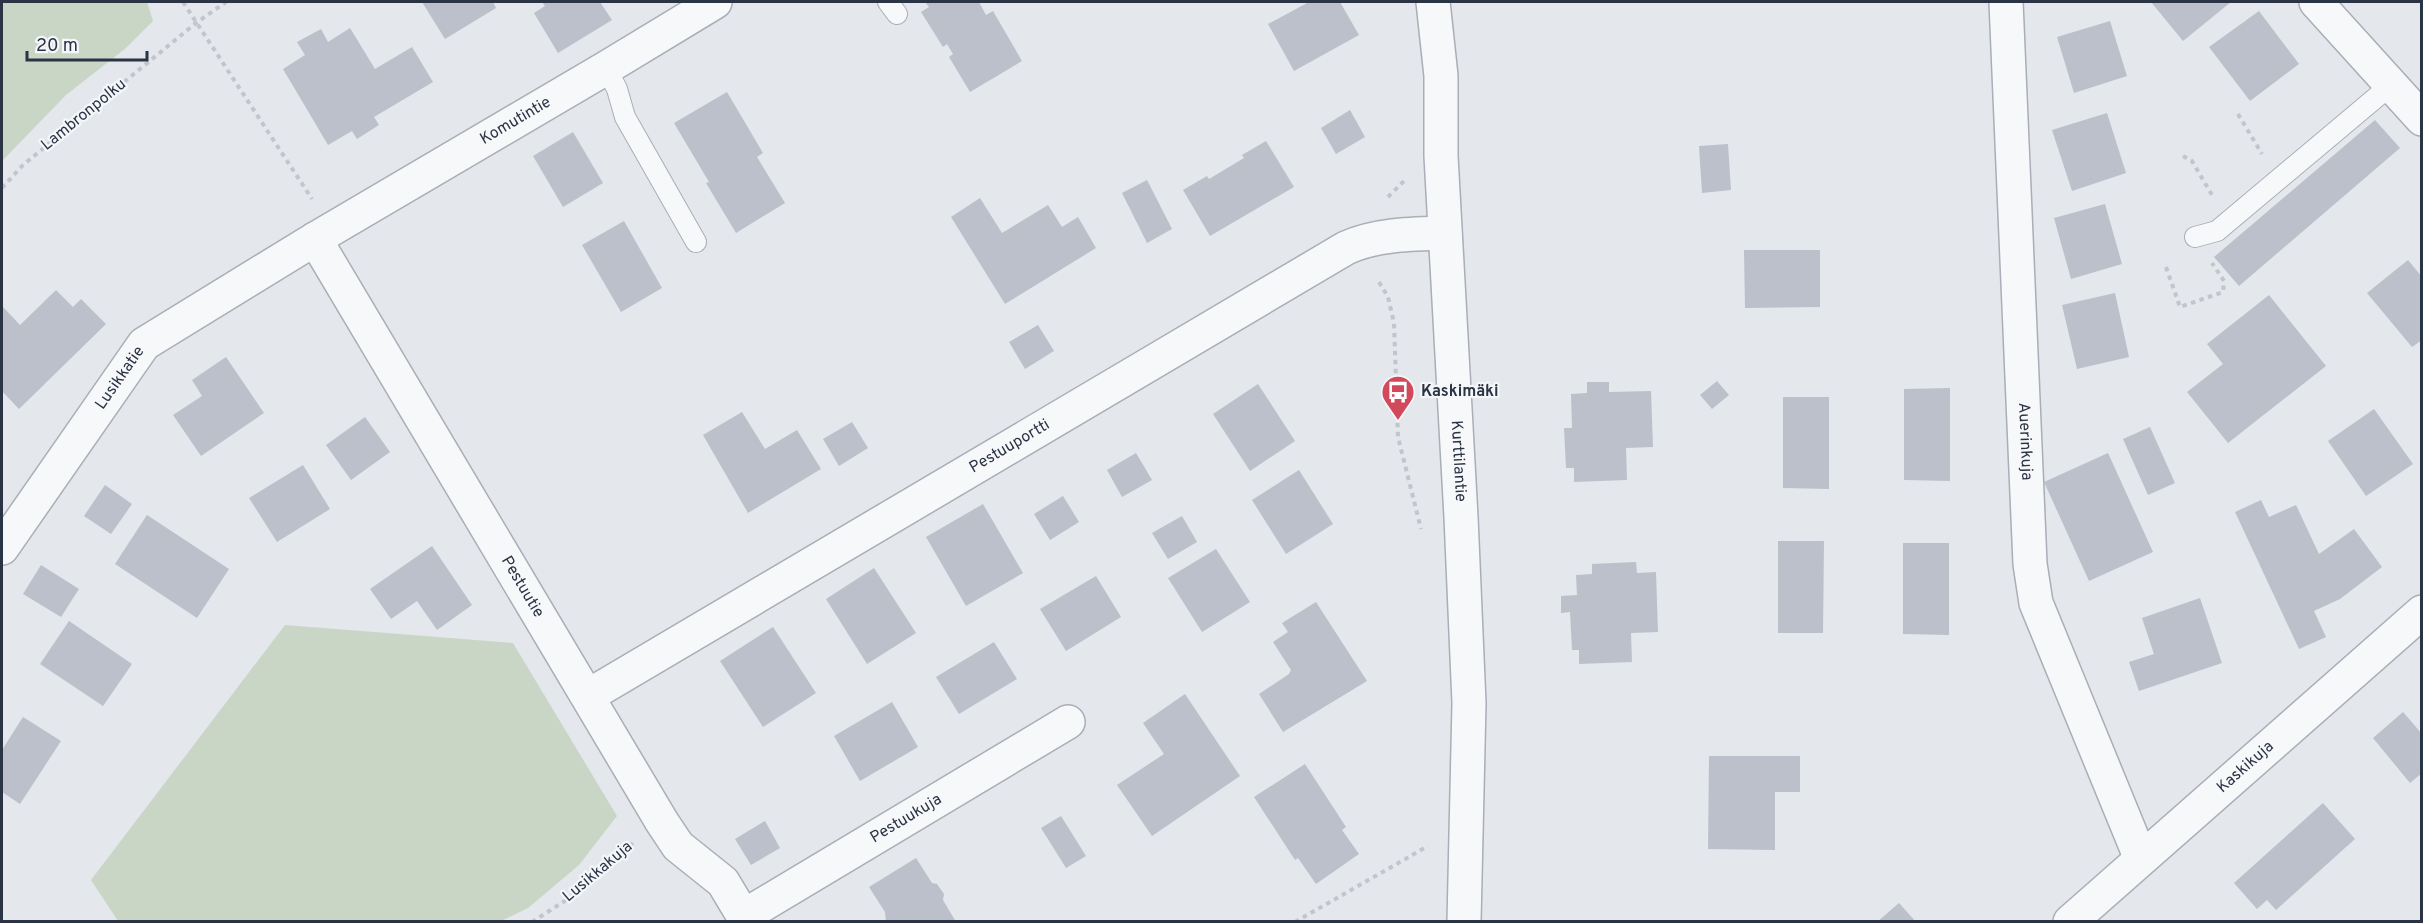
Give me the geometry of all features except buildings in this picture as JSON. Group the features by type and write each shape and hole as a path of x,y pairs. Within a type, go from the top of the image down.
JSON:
{"street":[{"name":"Komutintie","path":"315,238 715,2"},
{"name":"Kurttilantie","path":"1433,2 1441,76 1441,156 1469,703 1464,921"},
{"name":"Auerinkuja","path":"2006,2 2029,552 2036,603 2141,859"},
{"path":"2316,2 2421,118"},
{"name":"Pestuuportti","path":"588,696 1346,248 1360,242 1416,234 1445,233"},
{"name":"Lusikkatie","path":"2,548 144,344 315,238"},
{"name":"Pestuutie","path":"315,238 662,822 678,846 723,882 745,919"},
{"name":"Kaskikuja","path":"2070,921 2421,612"},
{"name":"Pestuukuja","path":"745,919 1068,722"}],"lane":[{"path":"606,68 618,89 625,117 696,242"},
{"path":"2195,237 2217,231 2391,85"}],"path":[{"path":"183,2 316,204"},
{"name":"Lambronpolku","path":"2,188 23,165 196,23 226,2"},
{"path":"2238,114 2278,180"},
{"path":"2183,156 2192,161 2200,175"},
{"path":"2166,267 2180,307 2223,292 2223,281 2195,237"},
{"path":"1378,282 1388,297 1394,322 1398,437 1422,531"},
{"name":"Lusikkakuja","path":"532,921 571,897 643,834 662,822"},
{"path":"1295,921 1467,824"}],"green space":[{"path":"2,2 147,2 153,21 126,48 66,95 2,161"},
{"path":"285,625 513,643 617,816 579,865 528,908 501,921 118,921 91,880"}],"place":[{"name":"Kaskimäki","path":"1398,421"}]}
